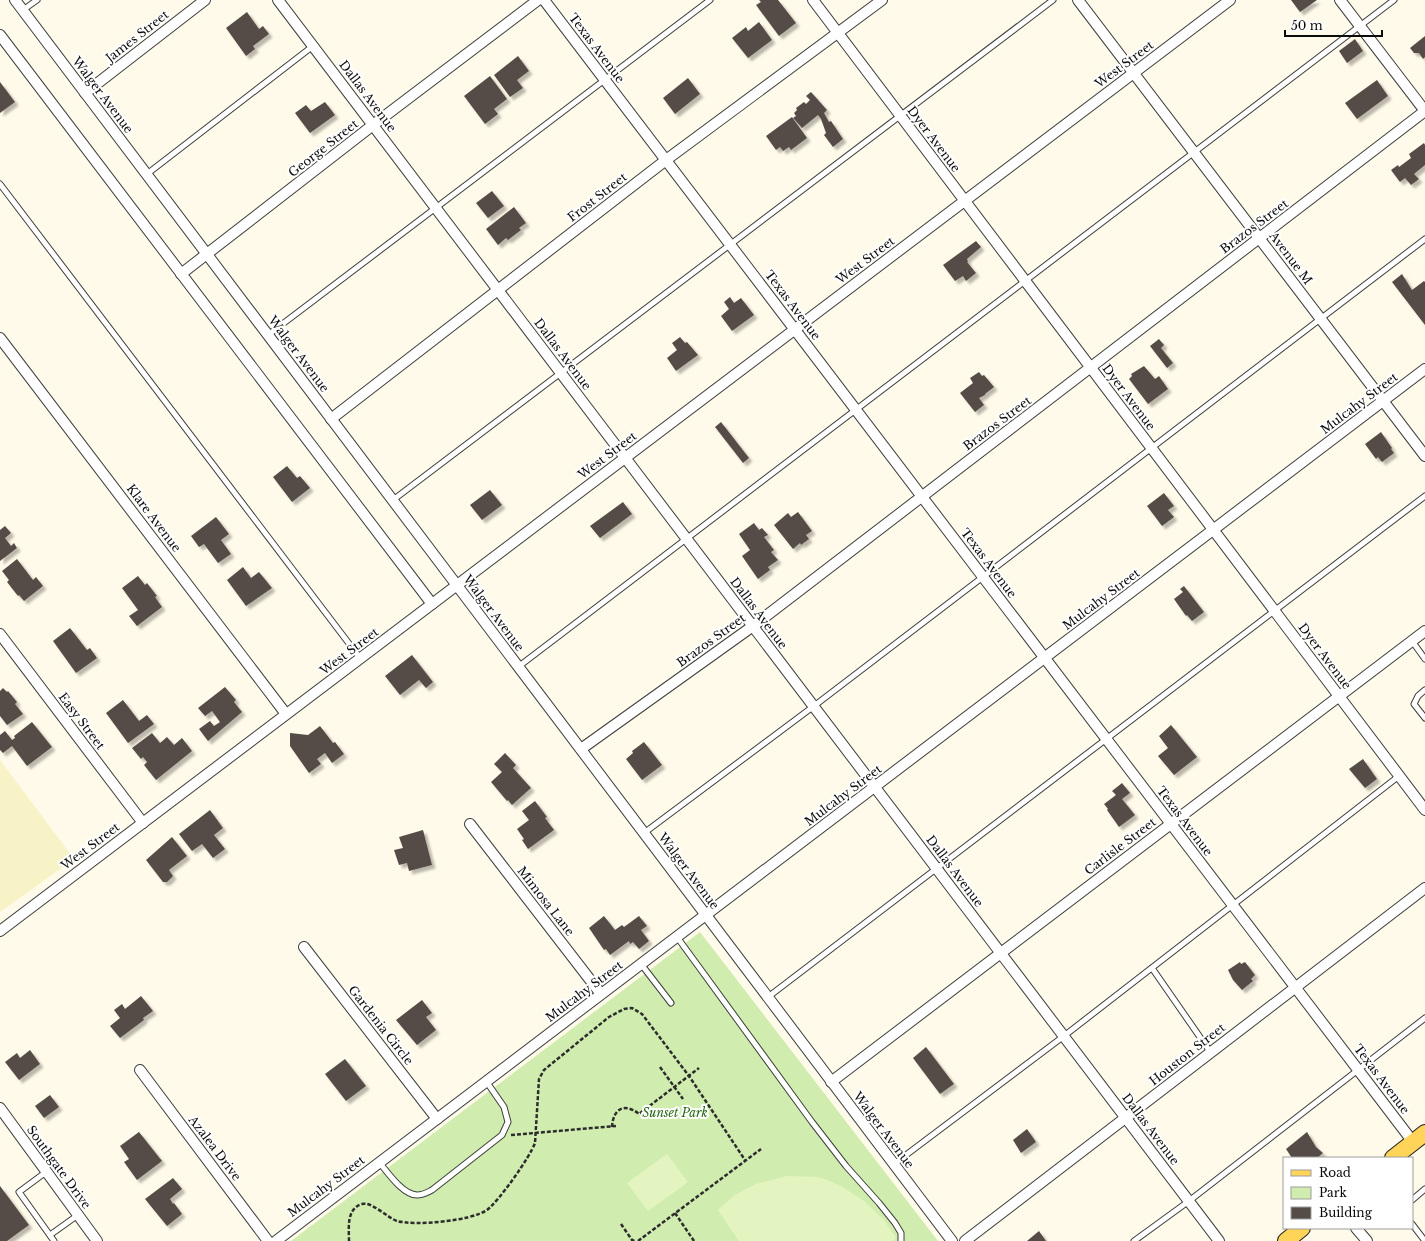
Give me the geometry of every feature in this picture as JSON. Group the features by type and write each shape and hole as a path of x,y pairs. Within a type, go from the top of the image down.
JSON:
{"main road":[{"path":"1394,1157 1419,1138"},
{"path":"1286,1241 1301,1229"}],"street":[{"name":"Walger Avenue","path":"15,0 952,1241"},
{"name":"James Street","path":"85,93 205,0"},
{"name":"Dallas Avenue","path":"278,0 1219,1241"},
{"name":"George Street","path":"181,274 373,125 538,0"},
{"name":"Texas Avenue","path":"544,0 1358,1070 1419,1138"},
{"name":"Dyer Avenue","path":"813,0 1424,809"},
{"name":"Frost Street","path":"331,419 666,160 882,0"},
{"name":"Avenue M","path":"1078,0 1425,456"},
{"name":"West Street","path":"0,931 1230,0"},
{"path":"1340,0 1425,111"},
{"path":"0,35 432,604"},
{"name":"Brazos Street","path":"581,749 753,626 1425,111"},
{"name":"Klare Avenue","path":"0,338 286,714"},
{"name":"Mulcahy Street","path":"276,1241 1425,370"},
{"name":"Carlisle Street","path":"831,1082 1425,631"},
{"name":"Easy Street","path":"0,634 143,823"},
{"name":"Mimosa Lane","path":"470,824 601,994"},
{"name":"Houston Street","path":"965,1241 1425,888"},
{"name":"Gardenia Circle","path":"304,947 437,1119"},
{"name":"Azalea Drive","path":"140,1070 268,1241"},
{"name":"Southgate Drive","path":"0,1108 97,1241"},
{"path":"1357,1229 1366,1241"}],"lane":[{"path":"23,10 37,0"},
{"path":"268,335 710,0"},
{"path":"393,500 1053,0"},
{"path":"518,667 1394,0"},
{"path":"147,174 313,46"},
{"path":"0,184 360,658"},
{"path":"644,833 814,706 1425,239"},
{"path":"768,997 1425,496"},
{"path":"1412,641 1425,659"},
{"path":"1425,690 1418,696 1414,704 1425,718"},
{"path":"894,1164 1064,1036 1399,776"},
{"path":"677,937 812,1122 846,1166 879,1202 901,1233 901,1241"},
{"path":"641,964 671,1003"},
{"path":"1152,968 1211,1053"},
{"path":"1134,1241 1425,1018"},
{"path":"379,1162 403,1190 416,1195 432,1190 502,1136 508,1122 504,1107 486,1081"},
{"path":"46,1172 19,1192 54,1241"},
{"path":"1413,1199 1425,1190"},
{"path":"50,1235 78,1215"},
{"path":"1413,1225 1425,1241"}],"path":[{"path":"349,1241 349,1216 353,1210 363,1204 369,1204 396,1220 411,1223 451,1220 487,1210 498,1199 532,1152 535,1143 538,1079 544,1070 609,1017 624,1009 632,1008 642,1014 689,1076 745,1160"},
{"path":"660,1067 683,1099"},
{"path":"502,1136 614,1127 613,1118 617,1110 623,1108 634,1110 639,1114 699,1068"},
{"path":"620,1224 632,1240 636,1241 761,1149"},
{"path":"675,1213 694,1241"}],"shaded area":[{"path":"0,760 74,859 0,912"}],"green space":[{"name":"Sunset Park","path":"700,932 938,1241 291,1241"},
{"path":"667,1154 688,1182 648,1211 627,1183"},
{"path":"787,1176 819,1177 839,1185 864,1201 884,1220 896,1238 893,1241 739,1241 718,1210 735,1195 756,1184"}],"building":[{"path":"759,0 778,0 796,23 779,36 756,5 761,2"},
{"path":"1291,0 1317,0 1300,12"},
{"path":"247,12 259,29 263,26 269,34 253,46 255,49 246,56 226,28"},
{"path":"759,22 772,40 748,58 732,38 746,27 748,31"},
{"path":"1425,36 1425,57 1423,59 1419,53 1414,53 1410,48"},
{"path":"1355,39 1363,51 1347,63 1339,51"},
{"path":"518,56 529,71 517,80 523,88 510,97 494,75"},
{"path":"490,76 507,99 494,109 498,114 485,124 464,96"},
{"path":"688,78 700,94 675,114 663,98"},
{"path":"1377,80 1388,96 1357,119 1345,103"},
{"path":"0,82 15,102 0,113"},
{"path":"811,92 827,110 824,113 829,122 831,121 843,139 833,147 824,135 826,133 818,115 802,128 793,118 796,116 794,113 797,110 796,108 804,102 806,104 810,100 806,96"},
{"path":"325,102 335,115 310,133 295,113 306,105 311,111"},
{"path":"792,117 807,138 791,150 789,147 783,151 780,147 776,150 766,136"},
{"path":"1424,143 1425,165 1414,174 1419,179 1411,185 1405,178 1400,182 1391,170 1398,165 1399,167 1411,158 1409,154"},
{"path":"492,191 504,206 488,218 476,203"},
{"path":"514,207 526,223 519,228 521,230 508,240 506,238 498,245 486,229"},
{"path":"976,241 981,247 967,259 967,262 976,273 966,281 963,276 955,281 943,265"},
{"path":"1402,274 1412,290 1424,281 1425,282 1425,325 1392,282"},
{"path":"730,297 734,303 741,298 754,315 732,331 721,316 729,309 724,302"},
{"path":"680,337 685,343 687,342 698,355 676,371 667,358 677,350 672,343"},
{"path":"1159,339 1164,345 1161,348 1173,363 1167,368 1150,346"},
{"path":"1144,366 1155,379 1159,376 1168,389 1148,404 1129,379 1132,376 1131,374"},
{"path":"979,372 982,376 984,375 994,387 979,398 984,405 975,412 960,393 973,383 970,378"},
{"path":"721,422 749,458 743,463 715,427"},
{"path":"1381,432 1394,453 1382,462 1378,457 1376,459 1365,444"},
{"path":"287,466 297,478 300,476 310,488 292,502 273,477"},
{"path":"490,490 502,505 482,520 470,505"},
{"path":"1164,493 1174,506 1168,510 1174,517 1162,526 1147,506"},
{"path":"623,502 632,514 600,538 590,526"},
{"path":"798,512 812,531 806,535 809,539 801,545 800,543 793,549 774,525 788,513 791,517"},
{"path":"216,517 229,534 221,540 231,554 218,563 204,544 199,547 191,536"},
{"path":"754,523 759,530 762,528 768,535 764,537 774,550 771,552 778,560 768,567 770,570 758,579 742,556 750,550 739,534"},
{"path":"5,526 11,533 5,538 11,546 14,543 17,548 0,561 0,530"},
{"path":"17,559 33,580 36,577 43,586 24,601 7,582 9,580 2,571"},
{"path":"243,567 251,578 259,572 272,588 246,606 227,580"},
{"path":"138,576 145,585 147,583 157,596 155,597 162,607 137,626 129,616 138,610 122,588"},
{"path":"1184,586 1204,612 1192,621 1187,615 1186,616 1174,599 1183,592 1180,589"},
{"path":"70,628 87,650 90,648 97,658 76,673 53,641"},
{"path":"412,655 433,682 426,688 419,680 400,695 385,676"},
{"path":"225,687 236,700 234,702 242,712 208,741 199,729 210,721 214,726 220,722 212,711 205,716 198,708"},
{"path":"3,688 7,692 8,691 17,702 15,704 23,714 7,725 0,716 0,691"},
{"path":"123,700 139,721 147,715 154,724 128,743 106,713"},
{"path":"32,722 52,747 27,766 12,746 3,753 0,750 0,735 5,731 12,740 15,738 14,736"},
{"path":"1171,725 1197,757 1174,775 1158,756 1168,748 1159,736"},
{"path":"320,726 344,754 332,763 325,753 317,759 321,764 309,773 290,746 290,733 308,735"},
{"path":"152,733 160,743 167,737 174,745 182,738 192,751 156,780 144,765 147,762 143,757 141,759 132,748"},
{"path":"644,742 662,765 642,780 626,759 633,753 632,751"},
{"path":"505,753 516,765 513,768 531,788 512,805 491,782 502,772 494,764"},
{"path":"1363,759 1377,779 1365,788 1349,769"},
{"path":"1122,783 1130,793 1122,799 1135,815 1119,827 1104,804 1116,795 1112,791"},
{"path":"535,801 547,817 545,818 554,830 528,849 522,840 524,839 517,829 529,820 522,811"},
{"path":"210,810 223,828 214,835 225,849 213,858 202,844 192,851 179,834"},
{"path":"423,830 432,865 409,871 407,863 399,865 394,850 403,848 399,837"},
{"path":"172,837 187,856 169,870 173,876 167,882 163,882 146,860"},
{"path":"604,916 615,930 622,925 624,927 639,916 647,926 641,930 649,941 639,949 633,942 630,944 629,941 610,955 606,949 604,950 589,928"},
{"path":"1240,962 1241,964 1245,962 1255,975 1251,979 1253,981 1242,990 1233,980 1228,970"},
{"path":"141,996 153,1011 143,1018 144,1020 120,1038 110,1026 120,1018 114,1010 122,1004 125,1009"},
{"path":"422,1000 432,1013 426,1017 436,1030 417,1045 396,1020"},
{"path":"926,1047 954,1084 940,1094 913,1058"},
{"path":"30,1050 40,1064 19,1080 5,1062 17,1053 20,1058"},
{"path":"345,1059 366,1086 346,1101 325,1074"},
{"path":"50,1095 59,1107 44,1118 35,1106"},
{"path":"1027,1129 1036,1142 1021,1153 1013,1140"},
{"path":"139,1132 162,1161 137,1180 124,1162 129,1159 120,1146"},
{"path":"1307,1132 1316,1147 1323,1153 1318,1157 1291,1157 1286,1149"},
{"path":"173,1178 182,1189 170,1199 182,1214 167,1226 145,1199"},
{"path":"0,1186 29,1225 7,1241 0,1241"},
{"path":"1039,1231 1046,1241 1027,1241"}]}
